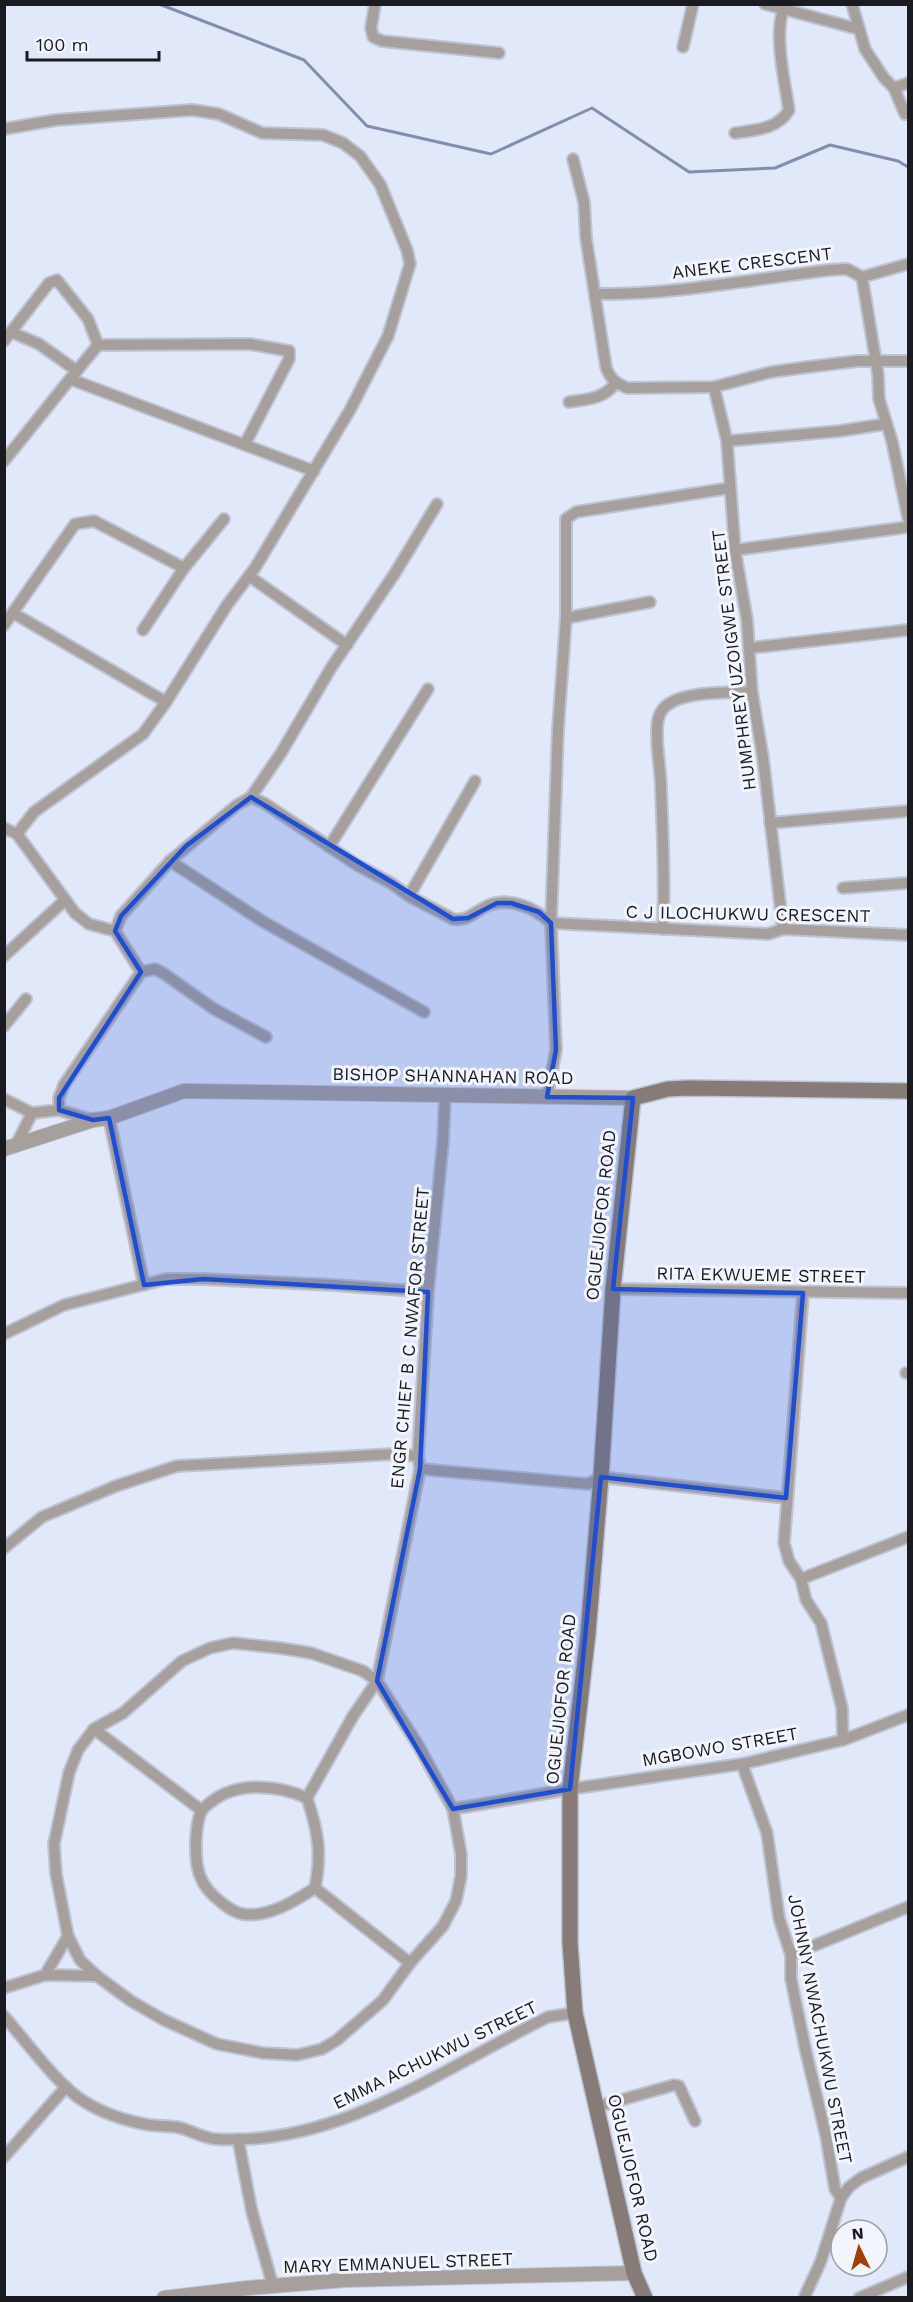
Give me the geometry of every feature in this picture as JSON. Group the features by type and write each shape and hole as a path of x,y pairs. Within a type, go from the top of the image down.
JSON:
{"main road":[{"name":"BISHOP SHANNAHAN ROAD","path":"633,1098 668,1089 689,1088 909,1091"},
{"name":"OGUEJIOFOR ROAD","path":"633,1098 613,1289 602,1477 588,1634 570,1789 570,1943 575,2013 634,2273 645,2298"}],"street":[{"path":"375,4 371,28 373,37 382,41 499,53"},
{"path":"683,47 693,4"},
{"path":"765,4 783,11 801,13 858,29"},
{"path":"852,4 865,49 873,63 894,88 905,114"},
{"path":"735,133 767,128 784,118 789,110 782,65 780,20 783,11"},
{"path":"894,88 909,83"},
{"path":"4,129 56,120 192,110 219,114 262,133 323,135 343,142 360,156 380,184 410,264 388,336 370,374 314,471 249,576 227,605 166,702 143,734 34,812 17,834"},
{"path":"573,159 584,202 586,238 606,367 616,383 627,388 714,387 771,372 858,361 909,361"},
{"path":"909,264 862,277 879,399 904,479 909,518"},
{"name":"ANEKE CRESCENT","path":"595,294 679,290 830,270 847,269 862,277"},
{"path":"98,345 88,319 57,280 49,283 8,337 39,344 73,375 314,471"},
{"path":"4,461 98,345 250,344 290,351 290,359 245,444"},
{"path":"569,402 594,399 608,393 616,383"},
{"name":"HUMPHREY UZOIGWE STREET","path":"714,387 727,441 735,550 750,648 752,692 763,758 783,929"},
{"path":"727,441 840,431 885,424"},
{"path":"547,1097 556,1050 551,923 558,729 566,618 566,519 576,512 730,488"},
{"path":"115,932 121,916 170,861 237,805 251,797 437,504"},
{"path":"143,630 184,568 224,519"},
{"path":"4,625 75,524 94,521 184,568"},
{"path":"735,550 909,527"},
{"path":"249,576 347,645"},
{"path":"566,618 650,602"},
{"path":"13,613 166,702"},
{"path":"750,648 909,630"},
{"path":"329,847 429,689"},
{"path":"663,929 658,717 674,700 718,693 752,692"},
{"path":"409,896 475,781"},
{"path":"251,797 264,803 357,865 453,919 460,920 497,903 511,903 539,912 551,923"},
{"path":"770,823 909,811"},
{"path":"4,828 17,834 75,913 89,924 115,932 141,972"},
{"path":"170,861 262,921 424,1012"},
{"path":"843,888 909,883"},
{"path":"4,956 64,901"},
{"name":"C J ILOCHUKWU CRESCENT","path":"551,923 768,934 783,929 909,935"},
{"path":"59,1110 59,1098 64,1085 141,972 155,969 163,973 214,1009 266,1037"},
{"path":"4,1026 26,999"},
{"name":"BISHOP SHANNAHAN ROAD","path":"10,1147 93,1120 109,1118 184,1091 446,1099 633,1098"},
{"path":"4,1099 32,1113 59,1110 93,1120"},
{"name":"ENGR CHIEF B C NWAFOR STREET","path":"377,1681 420,1469 418,1456 428,1292 446,1099"},
{"path":"10,1147 32,1113"},
{"path":"109,1118 144,1285"},
{"path":"4,1334 64,1305 166,1280 203,1279 428,1292"},
{"name":"RITA EKWUEME STREET","path":"613,1289 909,1293"},
{"path":"803,1293 784,1543 789,1561 801,1579 806,1599 821,1623 842,1708 843,1740"},
{"path":"4,1548 42,1517 116,1486 177,1466 395,1454 418,1456"},
{"path":"420,1469 588,1484 602,1477 786,1498"},
{"path":"801,1579 909,1537"},
{"path":"233,1643 311,1653 363,1671 377,1681 418,1745 453,1809 461,1854 461,1876 456,1901 443,1926 410,1963 383,2000 337,2040 322,2049 297,2055 263,2053 217,2044 164,2020 131,2001 97,1976 80,1960 68,1936 56,1874 54,1844 69,1773 78,1750 94,1729 123,1713 182,1661 210,1648 233,1643"},
{"path":"308,1798 291,1791 273,1788 236,1790 224,1794 201,1810 197,1826 198,1872 206,1891 225,1906 242,1914 266,1912 292,1903 315,1888 320,1848 308,1798 353,1716 377,1681"},
{"name":"MGBOWO STREET","path":"453,1809 742,1764 843,1740 909,1715"},
{"path":"94,1729 201,1810"},
{"name":"JOHNNY NWACHUKWU STREET","path":"742,1764 767,1833 779,1918 790,1955 791,1979 826,2136 835,2189 841,2198"},
{"path":"315,1888 410,1963"},
{"path":"790,1955 909,1907"},
{"path":"45,1975 68,1936"},
{"path":"4,1988 45,1975 97,1976"},
{"name":"EMMA ACHUKWU STREET","path":"4,2016 66,2087 84,2102 118,2118 149,2125 182,2128 212,2139 238,2139 284,2134 336,2123 393,2098 548,2017 575,2013"},
{"path":"596,2107 674,2085 678,2086 695,2121"},
{"path":"4,2157 66,2087"},
{"path":"238,2139 252,2212 273,2286"},
{"path":"804,2298 821,2261 841,2198 849,2187 861,2178 909,2157"},
{"name":"MARY EMMANUEL STREET","path":"164,2298 345,2280 634,2273"},
{"path":"859,2298 909,2277"}],"highlighted area":[{"path":"251,797 453,919 468,918 497,903 511,903 539,912 551,923 556,1050 547,1097 633,1098 613,1289 803,1293 786,1498 601,1477 570,1789 453,1809 377,1681 420,1469 428,1292 203,1279 144,1285 109,1118 93,1120 59,1110 59,1098 141,972 115,931 121,916 186,846"}],"waterway":[{"path":"159,4 304,60 367,126 491,154 592,108 689,172 775,168 830,145 898,161 908,167"}]}
